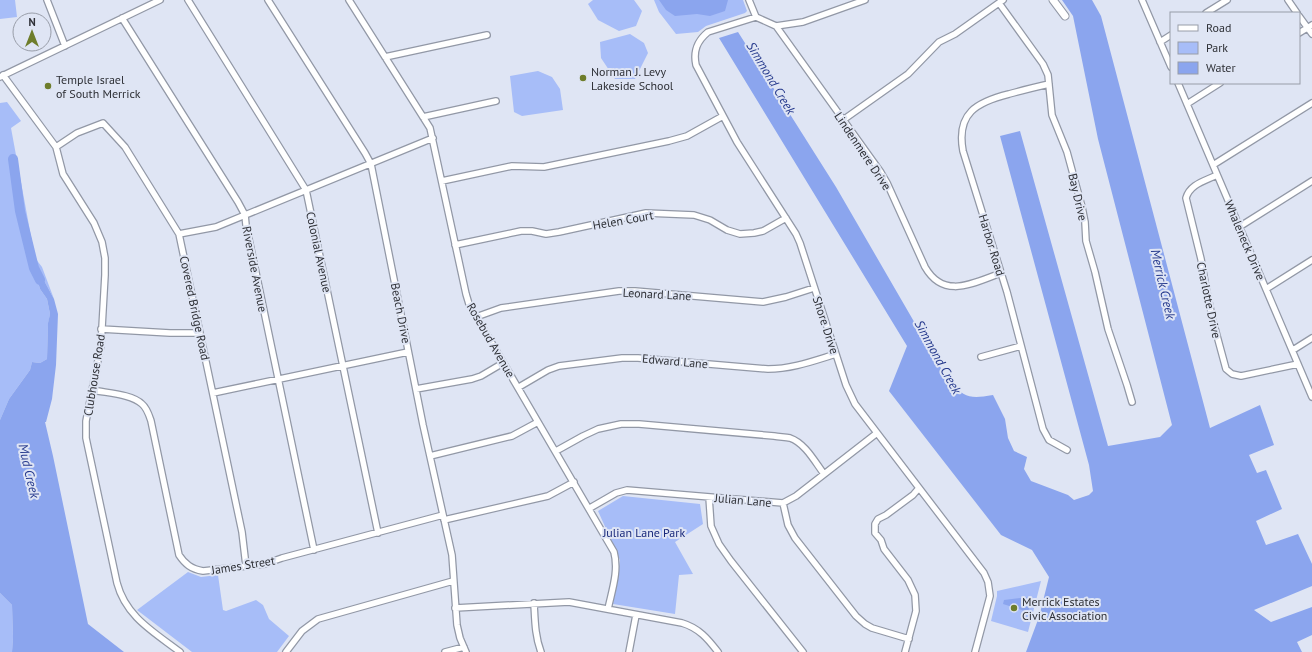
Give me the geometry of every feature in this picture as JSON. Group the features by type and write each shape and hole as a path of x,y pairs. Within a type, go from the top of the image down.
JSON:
{"street":[{"path":"47,0 65,46"},
{"path":"1,76 160,0"},
{"name":"Colonial Avenue","path":"188,0 306,190 378,533"},
{"name":"Beach Drive","path":"268,0 371,164 408,352 452,555 458,631 465,649"},
{"name":"Rosebud Avenue","path":"349,0 430,128 466,294 476,317 519,387 611,546 616,558 616,572 608,609"},
{"path":"749,0 756,17 776,26 803,22 865,0"},
{"path":"1053,0 1065,16"},
{"path":"1142,0 1170,65"},
{"path":"1208,12 1227,0"},
{"path":"1288,0 1296,12"},
{"path":"843,120 908,74 939,42 955,34 1001,1"},
{"name":"Bay Drive","path":"1001,1 1043,64 1048,75 1052,115 1067,152 1082,207 1085,222 1086,241 1095,272 1108,329 1132,402"},
{"name":"Shore Drive","path":"756,17 708,32 699,41 695,51 694,56 696,65 737,142 786,218 800,243 850,395 984,573 988,582 990,596 975,652"},
{"path":"1300,17 1310,26 1312,34"},
{"name":"Riverside Avenue","path":"122,18 245,215 314,550"},
{"name":"Lindenmere Drive","path":"776,26 887,183 925,267 933,278 944,285 957,287 1001,274"},
{"path":"1300,32 1310,26"},
{"path":"385,58 487,35"},
{"path":"1160,42 1170,36"},
{"name":"Clubhouse Road","path":"1,76 56,146 64,174 94,223 102,242 105,264 101,345 86,421 86,438 118,590 123,602 133,615 180,652"},
{"name":"Harbor Road","path":"1049,84 981,103 965,120 961,138 963,151 1001,274 1046,436 1052,442 1067,450"},
{"name":"Whaleneck Drive","path":"1178,84 1312,397"},
{"path":"1187,104 1218,84"},
{"path":"423,117 496,101"},
{"path":"1213,165 1312,103"},
{"path":"442,181 512,166 544,167 669,141 687,136 723,116"},
{"name":"Covered Bridge Road","path":"56,146 78,133 103,123 125,147 179,234 242,532 246,566"},
{"path":"179,234 208,230 433,138"},
{"name":"Charlotte Drive","path":"1217,175 1192,186 1188,191 1186,198 1201,259 1213,321 1226,369 1232,374 1241,376 1298,364"},
{"path":"1239,227 1312,182"},
{"name":"Helen Court","path":"455,245 521,231 532,231 546,234 560,232 646,213 694,215 710,220 727,230 740,234 763,231 786,218"},
{"path":"1266,289 1312,260"},
{"name":"Leonard Lane","path":"476,317 501,308 619,291 635,291 763,302 786,297 814,288"},
{"path":"101,329 170,333 200,333"},
{"path":"1293,350 1312,338"},
{"path":"981,357 1021,346"},
{"path":"213,393 408,352"},
{"name":"Edward Lane","path":"519,387 548,370 559,366 622,358 782,369 796,367 836,354"},
{"path":"416,390 472,379 481,376 503,363"},
{"name":"James Street","path":"92,390 132,398 141,403 147,410 151,421 179,555 191,568 202,571 268,563 378,533 548,496 574,482"},
{"path":"430,456 512,436 538,422"},
{"path":"556,451 598,429 621,424 639,424 790,438 805,448 824,474"},
{"name":"Julian Lane","path":"590,508 616,493 627,490 783,503 796,496 878,433"},
{"path":"906,652 916,611 915,595 908,580 884,549 875,533 874,528 878,519 886,515 913,495 919,488"},
{"path":"709,497 712,526 719,544 803,652"},
{"path":"783,503 788,525 795,538 856,616 872,628 909,639"},
{"path":"286,652 302,631 318,619 453,581"},
{"path":"455,608 569,602 682,623 691,626 707,637 718,652"},
{"path":"534,603 535,630 541,652"},
{"path":"629,652 636,614"},
{"path":"445,652 465,649"}],"green space":[{"path":"0,0 15,0 16,12 12,12 12,18 0,19"},
{"path":"593,0 634,0 642,11 636,26 619,31 598,20 588,4"},
{"path":"654,0 743,0 747,11 706,26 698,32 676,34 659,12"},
{"path":"630,34 644,43 648,53 635,79 615,79 601,58 600,42"},
{"path":"538,71 552,77 560,89 563,110 522,116 514,112 510,76"},
{"path":"7,102 21,121 11,128 35,258 42,267 54,299 40,273 34,268 40,289 47,299 50,314 48,324 47,359 40,363 32,362 30,370 9,399 0,420 0,103"},
{"name":"Julian Lane Park","path":"623,496 700,504 703,524 675,542 693,574 679,575 675,614 613,604 620,560 598,511"},
{"path":"188,572 201,577 218,575 223,610 226,611 256,600 263,605 269,619 289,636 277,652 192,652 137,610"},
{"name":"Merrick Estates Civic Association","path":"1041,581 1028,632 991,621 997,591"},
{"path":"0,593 12,605 12,652 0,652"}],"water":[{"path":"659,0 728,0 725,11 710,16 697,14 675,16 666,10"},
{"name":"Merrick Creek","path":"1062,0 1092,0 1101,16 1210,428 1260,405 1274,445 1249,455 1257,473 1266,470 1282,509 1256,521 1266,545 1298,534 1312,564 1312,586 1254,610 1271,622 1312,607 1312,635 1297,642 1302,652 1026,652 1039,617 1049,577 1032,550 1001,535 889,391 907,346 719,38 738,32 836,187 949,382 964,394 969,396 979,397 993,395 1005,419 1008,438 1014,451 1027,457 1024,469 1031,481 1068,495 1074,500 1089,495 1093,491 1089,465 1000,136 1020,131 1108,446 1160,437 1172,425 1098,139 1073,16"},
{"path":"34,268 40,273 54,299 58,314 56,365 52,399 45,422 88,624 124,652 12,652 12,605 0,593 0,420 9,399 30,370 32,362 40,363 47,359 48,323 50,314 47,299 40,289"},
{"path":"1029,597 1031,600 1028,612 1003,604 1004,600"}],"waterway":[{"name":"Mud Creek","path":"13,159 20,211 34,268 40,280"}],"place":[{"name":"Norman J. Levy Lakeside School","path":"583,78"},
{"name":"Temple Israel of South Merrick","path":"48,86"},
{"name":"Merrick Estates Civic Association","path":"1014,608"}],"water label":[{"name":"Simmond Creek","path":"771,78"},
{"name":"Simmond Creek","path":"938,357"}]}
